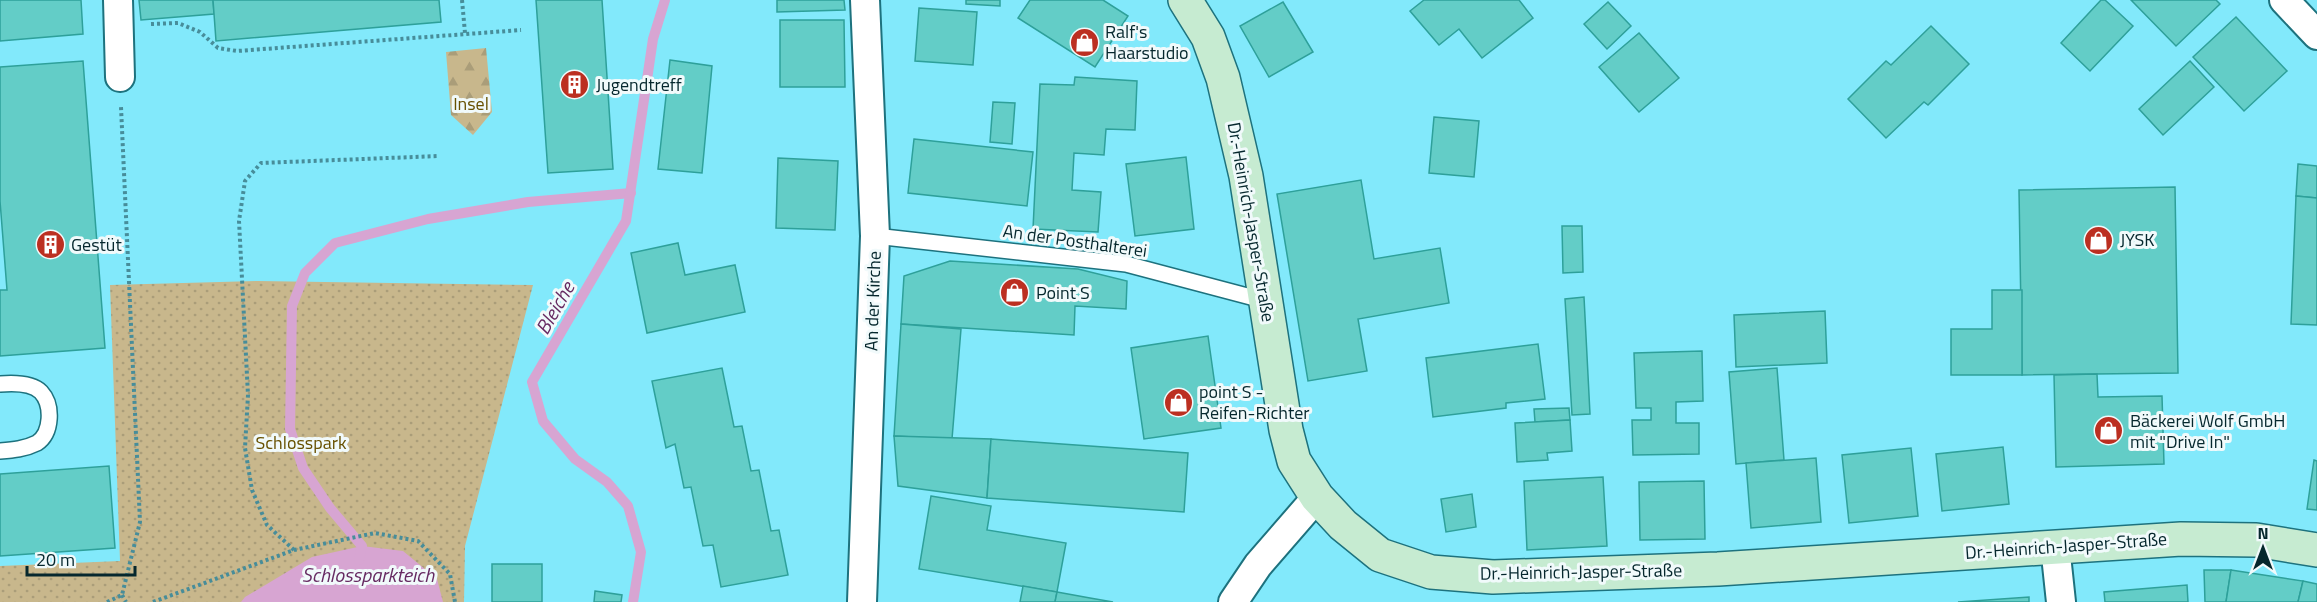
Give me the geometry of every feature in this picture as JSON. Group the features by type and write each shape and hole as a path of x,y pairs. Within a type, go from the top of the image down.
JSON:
{"main road":[{"name":"Dr.-Heinrich-Jasper-Straße","path":"1185,0 1209,37 1223,78 1246,176 1294,461 1317,497 1343,525 1380,555 1431,572 1493,577 1718,569 2181,539 2256,540 2317,550"}],"street":[{"name":"An der Kirche","path":"862,602 875,236 865,0"},
{"path":"2284,0 2317,35"},
{"path":"118,13 120,77"},
{"path":"1233,602 1258,565 1317,497"},
{"path":"2055,546 2061,602"}],"lane":[{"name":"An der Posthalterei","path":"875,236 1125,264 1266,301"},
{"path":"0,384 24,385 40,391 49,406 48,426 39,442 20,449 0,451"}],"path":[{"path":"462,0 465,33"},
{"path":"118,13 178,22 200,32 218,48 237,51 521,30"},
{"path":"120,77 140,522 122,595 126,602"},
{"path":"294,550 267,525 252,490 245,448 248,395 239,221 244,181 261,163 439,156"},
{"path":"153,602 294,550 375,533 418,541 450,574 455,602"},
{"path":"107,602 122,595"}],"green space":[{"name":"Insel","path":"486,48 492,112 473,135 451,115 446,52"},
{"name":"Schlosspark","path":"258,281 533,285 465,546 464,602 0,602 0,566 120,561 110,285"}],"water":[{"name":"Schlossparkteich","path":"362,546 403,551 437,579 443,602 241,602 245,597 312,557"}],"building":[{"path":"0,0 81,0 83,34 0,41"},
{"path":"139,0 213,0 214,14 141,20"},
{"path":"213,0 439,0 441,22 216,41"},
{"name":"Jugendtreff","path":"536,0 602,0 613,169 548,173"},
{"path":"777,0 844,0 845,10 777,12"},
{"path":"966,0 1000,0 1000,6 966,4"},
{"name":"Ralf's Haarstudio","path":"1030,0 1103,0 1128,16 1095,67 1018,18"},
{"path":"1424,0 1519,0 1533,18 1482,58 1459,29 1439,45 1410,11"},
{"path":"2101,0 2105,0 2133,26 2090,71 2061,43"},
{"path":"2131,0 2216,0 2220,4 2176,46"},
{"path":"1283,2 1313,52 1269,77 1240,26"},
{"path":"1608,2 1631,26 1607,49 1584,24"},
{"path":"919,8 977,12 973,65 915,61"},
{"path":"2236,17 2287,71 2244,111 2193,57"},
{"path":"780,20 844,20 845,87 780,87"},
{"path":"1931,26 1969,64 1928,105 1924,102 1886,138 1848,99 1886,61 1891,65"},
{"path":"1639,33 1679,78 1639,112 1599,67"},
{"path":"670,60 712,66 702,173 658,169"},
{"name":"Gestüt","path":"83,61 105,348 0,356 0,290 7,290 0,201 0,67"},
{"path":"2190,61 2214,87 2163,135 2139,109"},
{"path":"1075,77 1137,81 1135,130 1106,129 1104,155 1074,153 1072,190 1101,192 1098,232 1033,229 1040,84 1074,85"},
{"path":"993,102 1015,103 1012,144 990,142"},
{"path":"1434,117 1479,121 1474,177 1429,173"},
{"path":"914,139 1033,152 1027,206 908,193"},
{"path":"1186,157 1194,229 1135,236 1126,164"},
{"path":"778,158 838,161 835,230 776,228"},
{"path":"2298,164 2317,166 2317,198 2296,196"},
{"path":"1361,180 1374,259 1440,248 1449,303 1358,319 1367,371 1308,381 1277,194"},
{"name":"JYSK","path":"2175,187 2178,373 2022,375 2019,190"},
{"path":"2296,196 2317,198 2317,325 2291,324"},
{"path":"1562,226 1582,226 1583,272 1563,273"},
{"path":"678,243 685,275 735,265 745,312 647,333 631,253"},
{"name":"Point S","path":"950,261 1078,269 1127,281 1126,309 1075,306 1074,335 901,324 904,276"},
{"path":"1992,290 2022,290 2022,375 1951,375 1951,329 1992,329"},
{"path":"1584,297 1590,414 1572,415 1565,299"},
{"path":"1825,311 1827,363 1736,367 1734,315"},
{"path":"901,324 961,329 952,439 894,436"},
{"name":"point S - Reifen-Richter","path":"1208,336 1221,428 1144,439 1131,348"},
{"path":"1538,344 1545,399 1506,403 1506,408 1433,417 1426,358"},
{"path":"1702,351 1703,401 1676,402 1676,423 1699,423 1699,454 1633,455 1632,420 1651,420 1651,408 1636,408 1634,353"},
{"path":"722,368 734,427 742,426 751,471 759,470 771,531 779,530 788,575 721,587 713,545 703,546 691,487 684,488 675,444 666,448 652,381"},
{"path":"1777,368 1784,460 1736,464 1729,372"},
{"name":"Bäckerei Wolf GmbH mit \"Drive In\"","path":"2097,374 2098,397 2162,396 2164,464 2056,467 2054,375"},
{"path":"1569,408 1570,420 1535,422 1534,409"},
{"path":"1570,420 1572,451 1547,453 1548,460 1517,462 1515,423"},
{"path":"894,436 991,439 987,498 898,486"},
{"path":"991,439 1188,453 1184,512 987,498"},
{"path":"2003,447 2009,504 1942,511 1936,454"},
{"path":"1911,448 1918,516 1849,523 1842,455"},
{"path":"1816,458 1821,522 1751,528 1746,463"},
{"path":"2314,460 2317,461 2317,510 2307,509"},
{"path":"109,466 115,548 0,556 0,474"},
{"path":"1603,477 1607,546 1527,550 1524,481"},
{"path":"1704,481 1705,539 1640,540 1639,482"},
{"path":"1472,494 1476,527 1446,532 1441,499"},
{"path":"931,496 991,506 987,530 1066,543 1057,592 919,569"},
{"path":"492,564 542,564 542,602 492,602"},
{"path":"2204,570 2231,570 2226,602 2205,602"},
{"path":"2231,570 2303,581 2298,602 2226,602"},
{"path":"2303,581 2317,584 2317,602 2298,602"},
{"path":"2187,585 2188,602 2105,602 2104,592"},
{"path":"1023,586 1057,592 1055,602 1020,602"},
{"path":"595,591 622,595 621,602 594,602"},
{"path":"1057,592 1090,598 1113,602 1055,602"},
{"path":"2029,597 2029,602 1958,602"}],"waterway":[{"name":"Bleiche","path":"633,602 641,552 628,506 607,482 575,459 543,421 532,382 626,221 653,39 665,0"},
{"path":"359,560 362,546 330,508 303,468 290,429 292,306 305,273 335,243 428,219 528,202 631,193"}],"place":[{"name":"Ralf's Haarstudio","path":"1084,42"},
{"name":"Jugendtreff","path":"575,85"},
{"name":"JYSK","path":"2099,240"},
{"name":"Gestüt","path":"50,245"},
{"name":"Point S","path":"1015,293"},
{"name":"point S - Reifen-Richter","path":"1178,402"},
{"name":"Bäckerei Wolf GmbH mit \"Drive In\"","path":"2109,431"}]}
